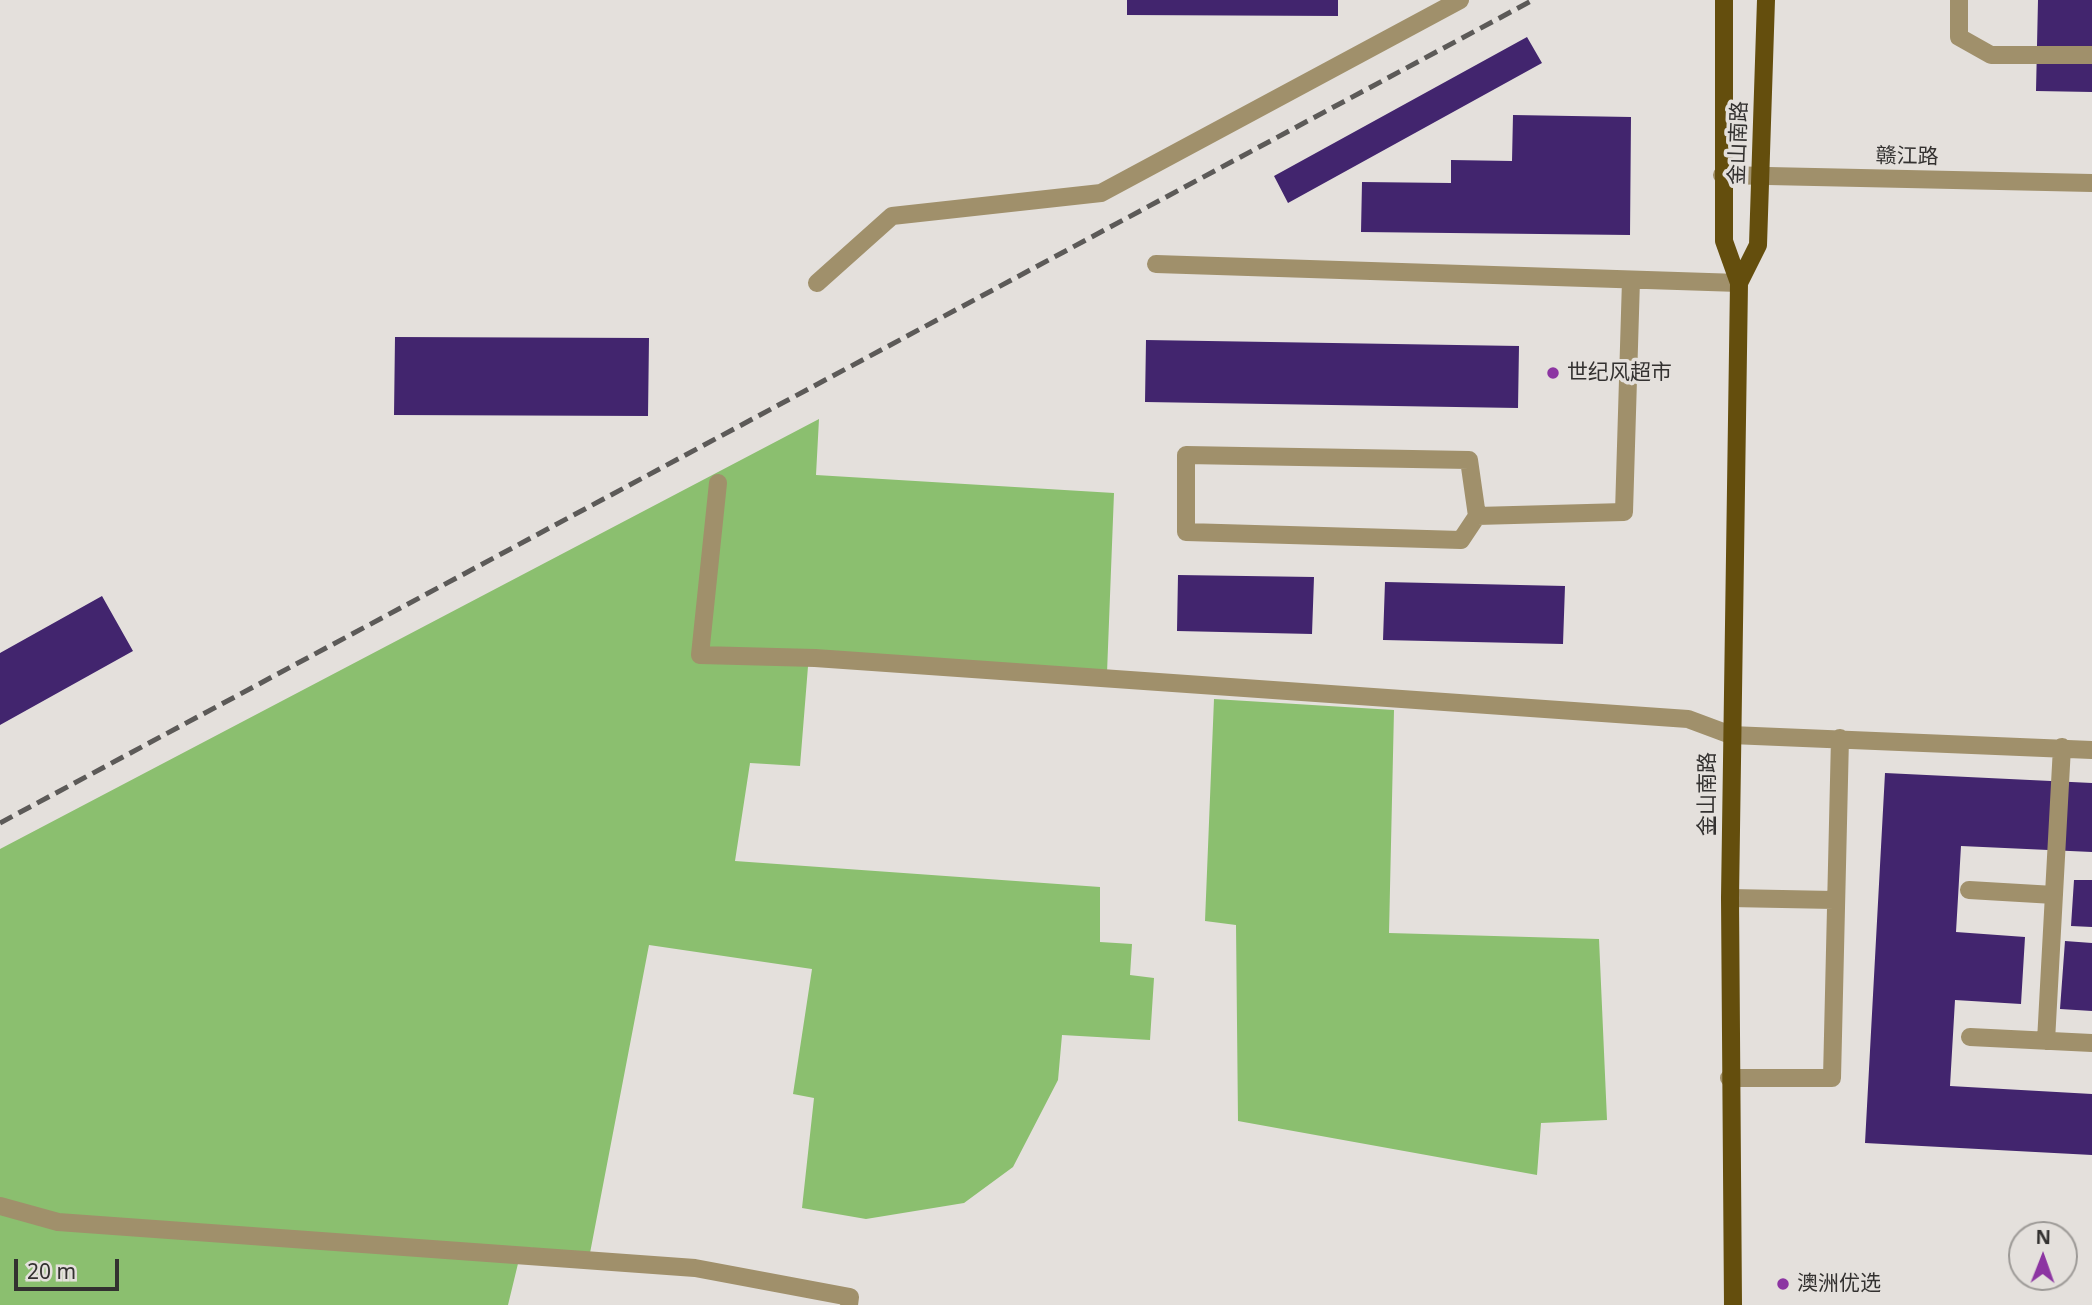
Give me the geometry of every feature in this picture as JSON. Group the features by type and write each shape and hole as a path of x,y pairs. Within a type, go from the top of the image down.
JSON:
{"main road":[{"name":"金山南路","path":"1724,0 1724,241 1740,283 1731,735 1730,1078 1733,1305"},
{"name":"金山南路","path":"1740,283 1758,245 1766,0"}],"street":[{"path":"817,284 892,216 1101,193 1460,0"},
{"path":"1959,0 1959,37 1991,55 2092,55"},
{"name":"赣江路","path":"1722,175 2092,183"},
{"path":"1156,264 1740,283"},
{"path":"1477,516 1623,512 1632,280"},
{"path":"1186,455 1469,460 1477,516 1461,540 1186,532 1186,455"},
{"path":"718,483 700,655 815,658 1688,719 1731,735 2092,750"},
{"path":"1730,1078 1832,1079 1834,900 1840,738"},
{"path":"2046,1041 2062,747"},
{"path":"1969,890 2054,895"},
{"path":"1730,898 1834,900"},
{"path":"1970,1037 2092,1043"},
{"path":"0,1206 58,1222 695,1268 850,1297 849,1305"}],"green space":[{"path":"819,419 816,475 1114,493 1107,673 809,654 800,766 750,763 735,861 1100,887 1100,942 1132,944 1130,975 1154,978 1150,1040 1062,1035 1058,1080 1013,1167 964,1203 866,1219 802,1208 814,1098 793,1094 812,969 649,945 590,1253 522,1247 508,1305 0,1305 0,849"},
{"path":"1214,699 1394,710 1389,933 1599,939 1607,1120 1541,1123 1537,1175 1238,1121 1236,925 1205,921"}],"building":[{"path":"1127,0 1338,0 1338,16 1127,15"},
{"path":"2038,0 2092,0 2092,92 2036,91"},
{"path":"1527,37 1542,63 1288,203 1274,176"},
{"path":"1513,115 1631,117 1630,235 1361,232 1362,182 1451,183 1451,160 1512,161"},
{"path":"395,337 649,338 648,416 394,415"},
{"path":"1146,340 1519,346 1518,408 1145,402"},
{"path":"1178,575 1314,577 1312,634 1177,631"},
{"path":"1385,582 1565,586 1563,644 1383,640"},
{"path":"102,596 133,651 0,725 0,653"},
{"path":"1885,773 2092,783 2092,852 1961,846 1956,932 2025,937 2021,1004 1955,1000 1950,1086 2092,1094 2092,1155 1865,1143"},
{"path":"2074,880 2092,880 2092,927 2071,926"},
{"path":"2065,941 2092,943 2092,1011 2060,1009"}],"railway":[{"path":"0,823 1533,0"}],"place":[{"name":"世纪风超市","path":"1553,373"},
{"name":"澳洲优选","path":"1783,1284"}]}
